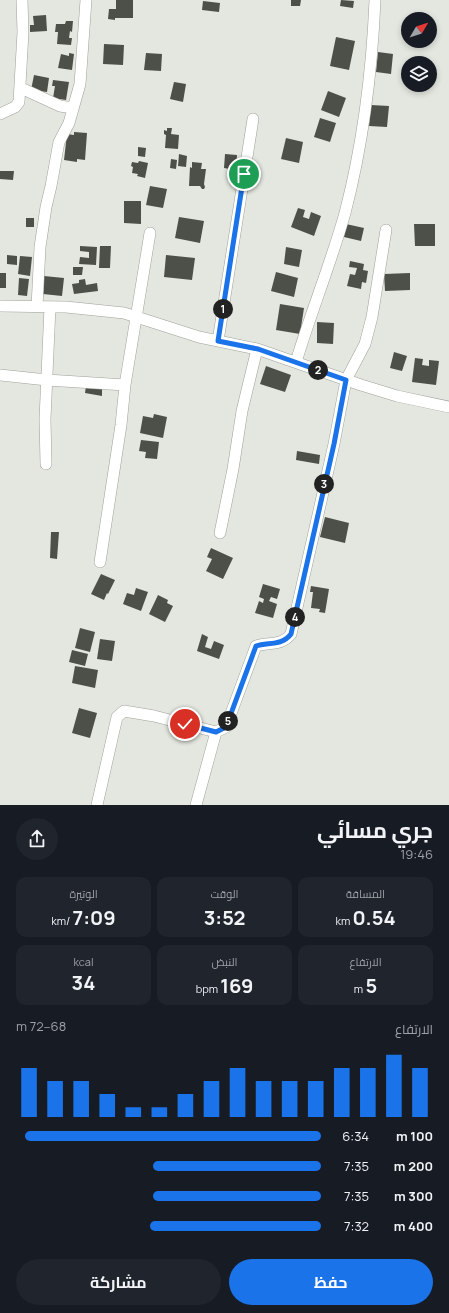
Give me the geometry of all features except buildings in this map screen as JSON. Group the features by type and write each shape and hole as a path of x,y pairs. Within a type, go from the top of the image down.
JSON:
{"street":[{"path":"0,114 15,107 19,102 23,32 22,0"},
{"path":"37,307 40,247 46,207 59,142 69,123 80,84 86,0"},
{"path":"296,362 335,247 346,205 366,103 374,45 376,0"},
{"path":"21,88 60,106 73,108"},
{"path":"218,341 253,119"},
{"path":"97,805 117,717 124,711 154,716 216,732 226,727 256,646 278,643 287,640 291,634 334,444 346,380 365,344 372,317 386,230"},
{"path":"100,562 121,425 125,385 150,233"},
{"path":"0,306 93,309 136,316 199,336 258,349 397,396 449,408"},
{"path":"46,464 44,419 50,307"},
{"path":"220,533 233,469 242,411 258,349"},
{"path":"0,375 47,380 125,385"},
{"path":"196,805 216,732"}],"route":[{"path":"185,724 216,732 226,727 256,646 278,643 287,640 291,634 334,444 346,380 258,349 218,341 244,174"}]}
